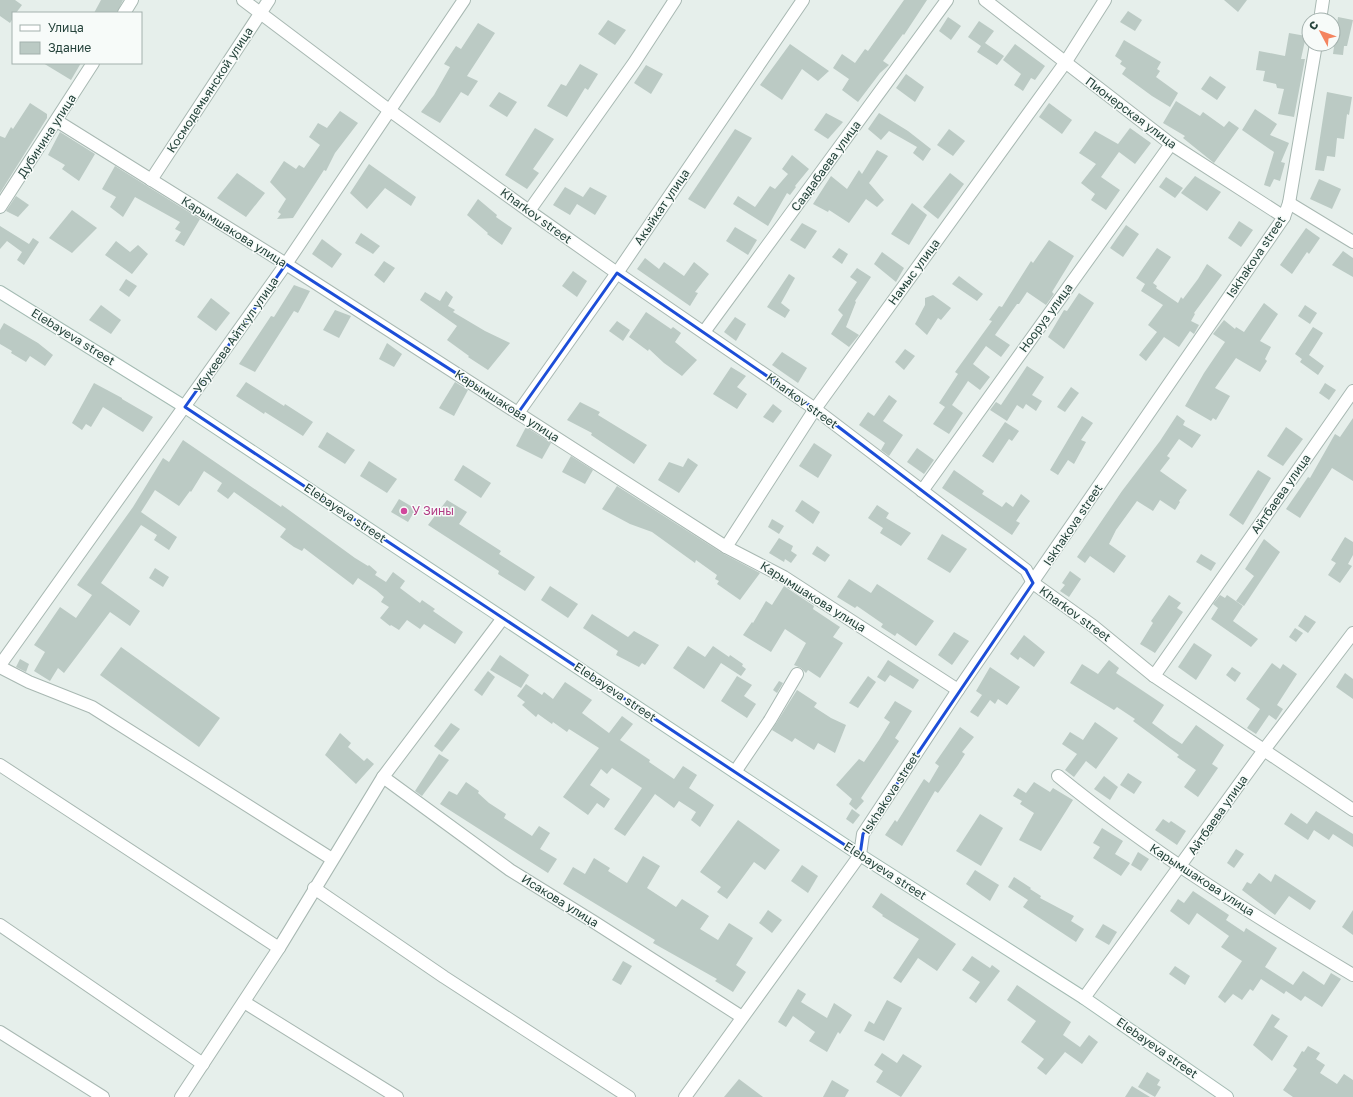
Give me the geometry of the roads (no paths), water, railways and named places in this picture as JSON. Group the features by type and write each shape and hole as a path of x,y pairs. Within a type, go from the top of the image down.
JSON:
{"street":[{"path":"125,12 132,0"},
{"name":"Kharkov street","path":"243,0 389,110 529,211 815,409 1026,570 1033,583 1093,626 1154,676 1353,810"},
{"name":"Космодемьянской улица","path":"151,180 269,0"},
{"name":"Убукеева Айткул улица","path":"0,666 286,264 464,0"},
{"path":"529,211 634,63 675,0"},
{"name":"Акыйкат улица","path":"518,413 617,273 803,0"},
{"name":"Саадабаева улица","path":"704,332 947,0"},
{"name":"Пионерская улица","path":"985,0 1171,144 1284,217"},
{"name":"Намыс улица","path":"726,547 815,409 1065,63 1105,0"},
{"path":"1321,12 1323,0"},
{"name":"Iskhakova street","path":"685,1097 860,855 863,834 958,690 1284,217 1289,203 1315,52"},
{"name":"Дубинина улица","path":"0,208 92,64"},
{"name":"Карымшакова улица","path":"57,121 286,264 726,547 784,577 958,690"},
{"name":"Нооруз улица","path":"922,491 1171,144"},
{"path":"1289,203 1353,242"},
{"name":"Elebayeva street","path":"0,292 185,407 860,855 1084,998 1227,1097"},
{"name":"Айтбаева улица","path":"1154,676 1353,392"},
{"path":"181,1097 279,948 314,888 383,777 503,618"},
{"name":"Айтбаева улица","path":"1084,998 1181,867 1264,750 1353,633"},
{"path":"0,666 29,682 92,707 332,859"},
{"path":"735,772 770,720 797,674"},
{"path":"0,765 279,948"},
{"name":"Карымшакова улица","path":"1058,776 1105,814 1181,867 1353,975"},
{"name":"Исакова улица","path":"383,777 510,870 742,1017"},
{"path":"314,888 444,977 629,1097"},
{"path":"0,925 203,1064"},
{"path":"244,1002 398,1097"},
{"path":"0,1032 103,1097"}],"place":[{"name":"У Зины","path":"404,511"}]}
